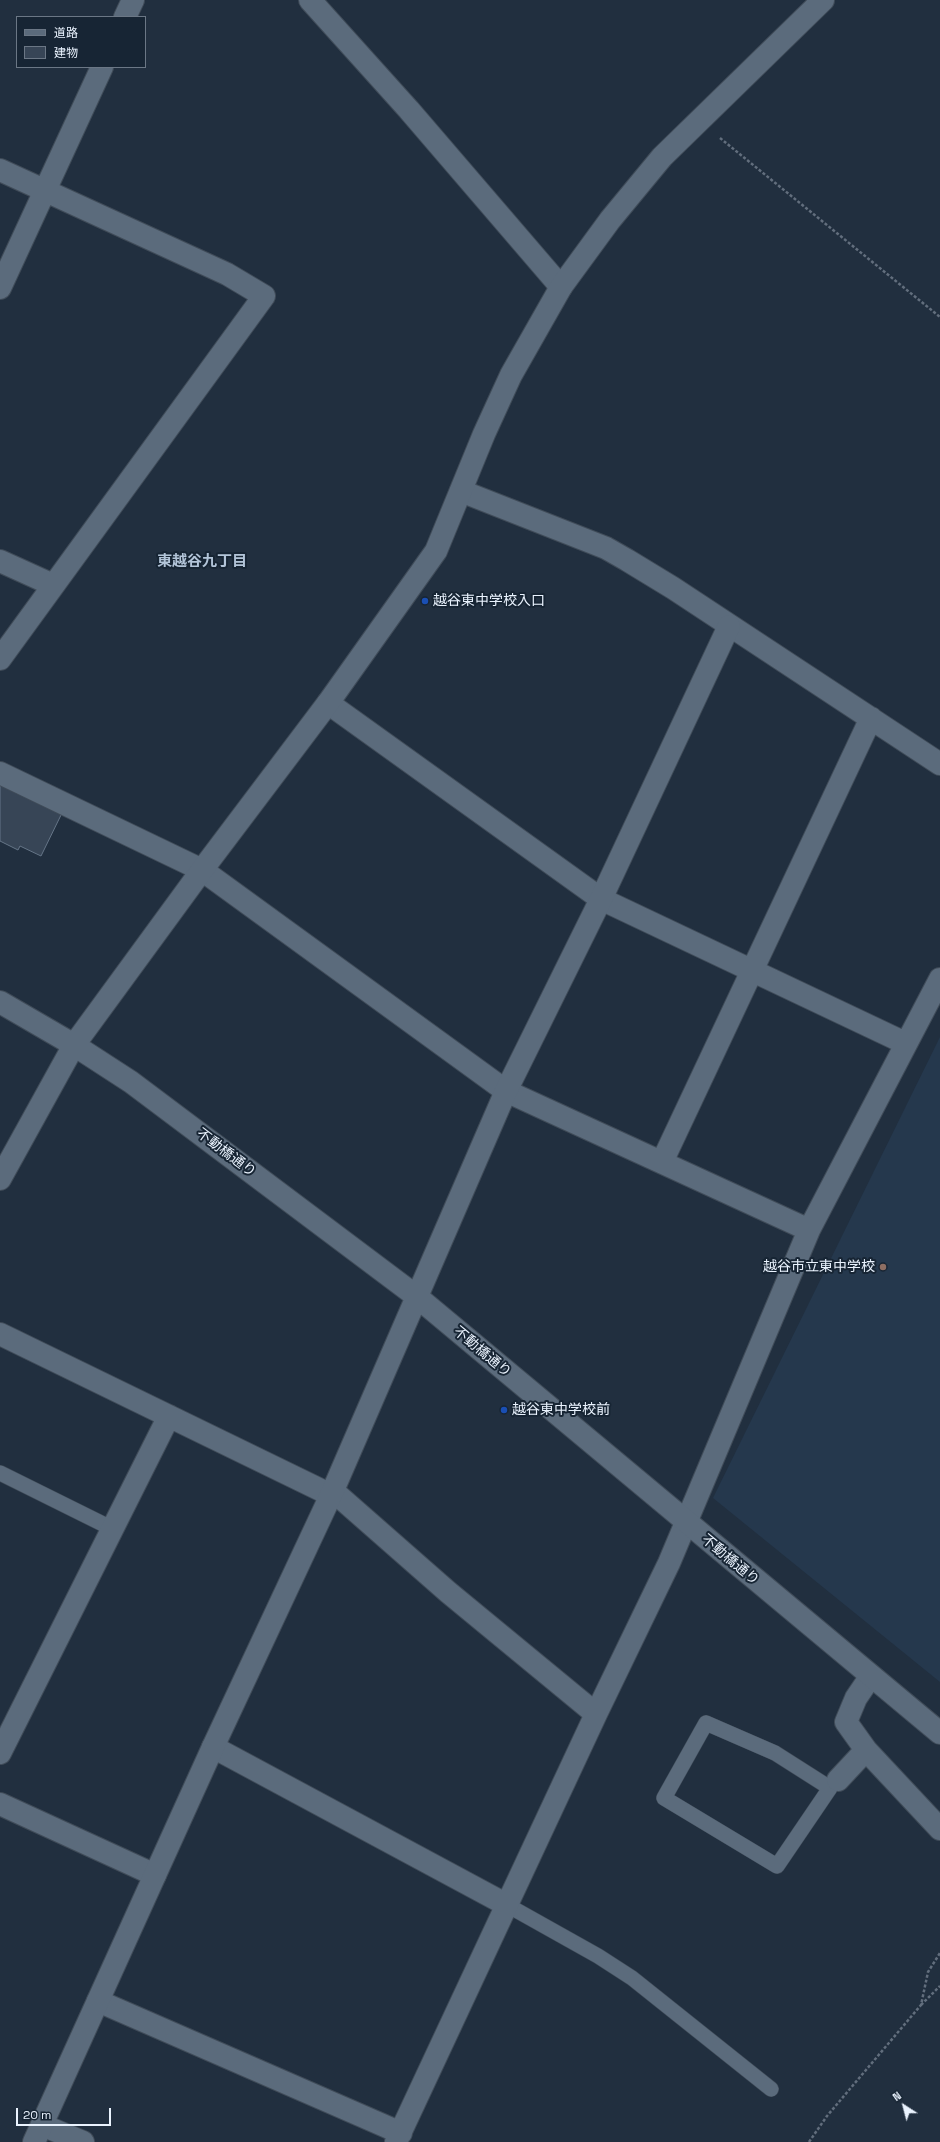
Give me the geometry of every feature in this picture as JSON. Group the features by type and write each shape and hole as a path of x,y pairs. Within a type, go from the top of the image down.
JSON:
{"street":[{"path":"125,16 133,0"},
{"path":"310,0 409,110 561,286"},
{"path":"0,1179 74,1045 202,870 328,703 436,551 484,434 511,375 561,286 615,214 662,157 823,0"},
{"path":"0,288 102,68"},
{"path":"0,170 227,274 264,296 0,658"},
{"path":"461,491 606,548 673,588 940,764"},
{"path":"0,561 53,585"},
{"path":"83,2142 38,2133 213,1747 332,1493 506,1091 601,899 729,626"},
{"path":"328,703 601,899 905,1043"},
{"path":"662,1162 872,718"},
{"path":"0,773 202,870 506,1091 809,1230"},
{"path":"98,2001 399,2138 596,1714 669,1562 809,1230 905,1043 940,979"},
{"name":"不動橋通り","path":"0,1002 74,1045 131,1082 416,1296 685,1522 940,1733"},
{"path":"0,1334 332,1493 448,1592 596,1714"},
{"path":"0,1753 169,1416"},
{"path":"871,1676 856,1698 846,1722 866,1750 940,1829"},
{"path":"213,1747 507,1905"},
{"path":"832,1783 866,1750"},
{"path":"0,1804 155,1875"}],"lane":[{"path":"0,1473 113,1529"},
{"path":"706,1723 775,1753 832,1783 778,1866 664,1798 706,1723"},
{"path":"507,1905 598,1956 632,1978 771,2089"}],"path":[{"path":"698,121 940,318"},
{"path":"921,2005 928,1972 940,1953"},
{"path":"809,2142 827,2116 921,2005 940,1986"}],"shaded area":[{"name":"越谷市立東中学校","path":"940,1037 940,1682 713,1498"}],"building":[{"path":"0,783 62,813 41,856 20,846 18,850 0,841"}],"place":[{"name":"越谷東中学校入口","path":"425,601"},
{"name":"越谷市立東中学校","path":"883,1267"},
{"name":"越谷東中学校前","path":"504,1410"}],"district":[{"name":"東越谷九丁目","path":"202,562"}]}
